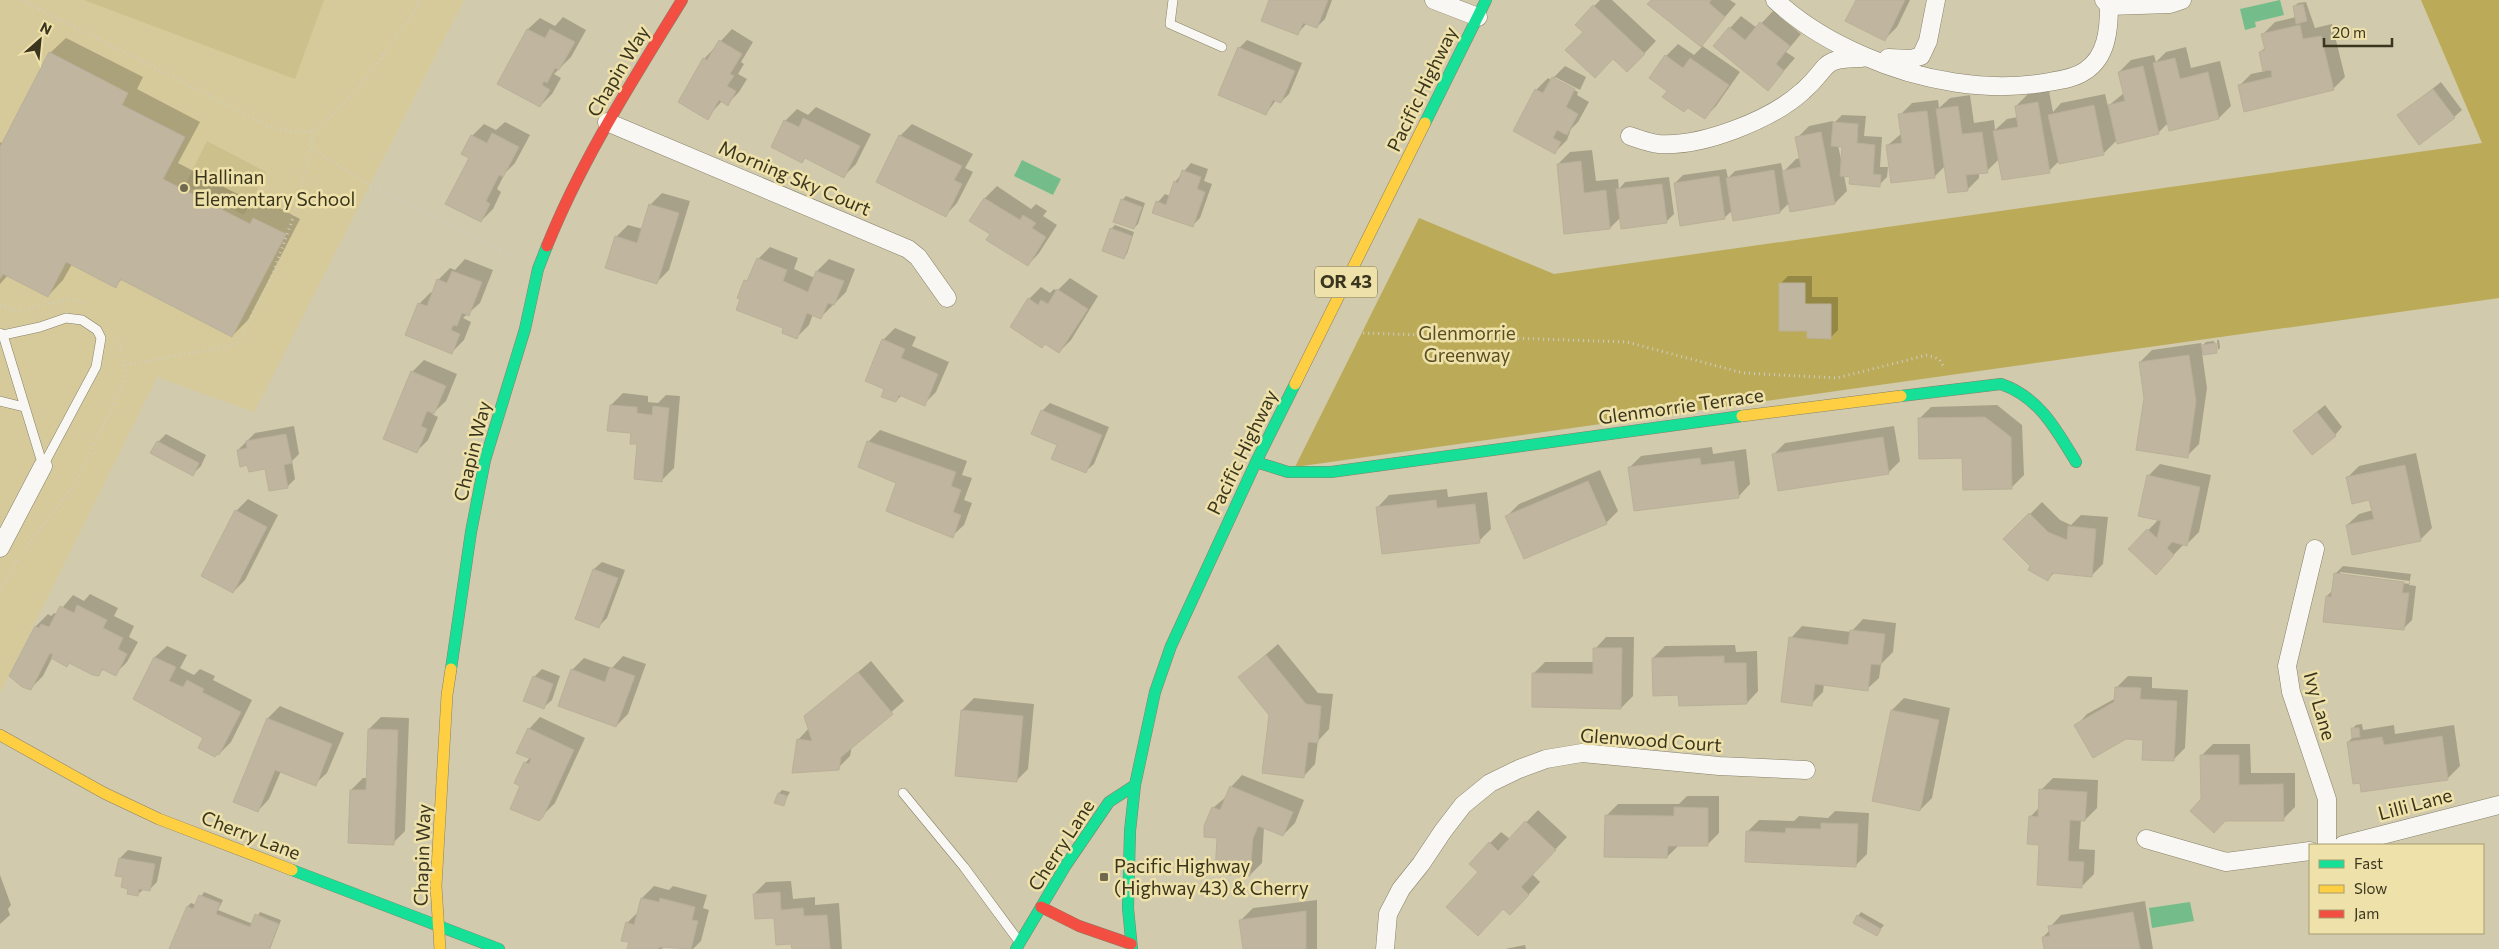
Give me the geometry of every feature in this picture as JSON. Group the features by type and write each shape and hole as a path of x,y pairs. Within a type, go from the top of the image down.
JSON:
{"street":[{"name":"Chapin Way","path":"440,949 436,886 445,721 457,616 485,460 525,329 538,270 563,207 607,122 682,0"},
{"path":"1434,0 1478,17"},
{"name":"Pacific Highway","path":"1132,946 1128,908 1130,840 1135,785 1151,707 1171,646 1256,462 1486,0"},
{"path":"1775,0 1797,20 1866,58 1920,75 1988,86 2025,86 2067,79 2086,71 2097,58 2108,39 2107,3 2170,4 2182,0"},
{"path":"1630,136 1657,144 1680,144 1727,132 1761,119 1782,107 1804,91 1828,63 1848,58 1911,59 1921,56 1928,41 1936,0"},
{"name":"Morning Sky Court","path":"607,122 908,249 918,257 947,298"},
{"name":"Glenmorrie Terrace","path":"1256,462 1288,472 1331,472 1740,416 2001,384 2021,391 2039,404 2076,462"},
{"path":"0,548 43,466"},
{"name":"Ivy Lane","path":"2315,549 2287,666 2291,692 2327,799 2327,844"},
{"name":"Cherry Lane","path":"0,735 104,793 159,818 499,949"},
{"name":"Glenwood Court","path":"1385,949 1388,914 1401,889 1421,864 1442,831 1463,805 1490,783 1519,769 1546,759 1582,754 1719,766 1806,770"},
{"name":"Cherry Lane","path":"1018,946 1109,802 1135,785"},
{"name":"Lilli Lane","path":"2346,844 2499,805"},
{"path":"2146,839 2226,862 2309,851"},
{"name":"Cherry Lane","path":"1041,907 1079,926 1132,946"}],"lane":[{"path":"1173,0 1170,24 1222,47"},
{"path":"66,318 82,320 97,330 101,338 96,367 43,466 1,334 40,327 66,318"},
{"path":"0,402 24,407"},
{"path":"903,793 964,867 1018,946"}],"path":[{"path":"20,0 265,124 282,131 296,133 313,131 343,105 396,37 419,4 419,0"},
{"path":"125,364 236,345 270,281 293,218 311,148 313,131"},
{"path":"311,148 364,182 538,270"},
{"path":"0,306 18,311 68,299 83,301 91,306"},
{"path":"1329,315 1362,333 1627,342 1743,373 1837,378 1927,355 1933,356 1943,364 1948,390"},
{"path":"0,592 30,539 72,489 123,386 126,374 125,364 117,338"}],"shaded area":[{"name":"Hallinan Elementary School","path":"0,0 464,0 254,412 157,377 0,693"},
{"path":"84,0 324,0 295,79"},
{"path":"2280,0 2284,15 2255,22 2256,27 2245,30 2240,9"},
{"path":"207,141 266,172 244,215 185,185"},
{"path":"1022,160 1061,179 1053,195 1014,176"},
{"path":"2190,902 2194,921 2152,928 2149,908"}],"green space":[{"name":"Glenmorrie Greenway","path":"2421,0 2499,0 2499,298 1295,467 1419,218 1554,274 2482,143"}],"building":[{"path":"1269,0 1328,0 1317,28 1303,23 1298,35 1261,21"},
{"path":"1651,0 1711,0 1709,3 1725,17 1701,47 1647,4"},
{"path":"1856,0 1905,0 1885,41 1845,21"},
{"path":"2303,4 2307,21 2296,24 2293,6"},
{"path":"1593,5 1645,54 1627,72 1613,59 1595,78 1565,50 1583,32 1575,25"},
{"path":"1760,22 1790,46 1776,64 1784,71 1768,91 1713,46 1729,27 1745,40"},
{"path":"2300,25 2303,39 2321,36 2334,90 2244,112 2238,85 2272,77 2271,70 2263,71 2259,52 2265,50 2261,34"},
{"path":"527,29 545,38 550,29 575,42 559,70 555,68 547,83 544,81 542,85 550,90 540,107 497,84"},
{"path":"719,40 742,54 730,74 734,76 727,86 736,91 728,106 719,100 708,120 678,102 703,58 707,60"},
{"path":"1238,47 1295,71 1281,103 1273,100 1266,115 1218,95"},
{"path":"49,52 128,93 122,105 185,137 163,179 250,224 253,218 286,234 232,337 120,279 116,288 66,262 48,297 3,274 0,279 0,147"},
{"path":"1665,55 1683,68 1690,58 1729,85 1705,119 1688,108 1684,112 1662,97 1667,91 1649,78"},
{"path":"2175,58 2180,79 2208,72 2219,119 2169,131 2153,63"},
{"path":"2143,66 2159,134 2117,144 2108,105 2125,101 2118,72"},
{"path":"1552,77 1575,89 1566,107 1578,114 1567,135 1557,130 1553,138 1561,142 1555,154 1513,131 1535,89 1543,93"},
{"path":"2433,89 2455,118 2419,145 2397,115"},
{"path":"2038,102 2050,173 2002,180 1993,131 2018,127 2015,106"},
{"path":"2094,105 2104,155 2059,164 2048,115"},
{"path":"1958,106 1962,134 1982,132 1988,173 1966,175 1968,191 1948,193 1936,109"},
{"path":"1927,111 1935,178 1891,183 1886,145 1902,143 1898,114"},
{"path":"803,118 860,146 844,178 805,158 802,163 771,147 784,120 799,127"},
{"path":"1833,122 1858,124 1857,143 1875,145 1873,174 1881,175 1880,187 1849,184 1850,177 1840,176 1842,147 1831,146"},
{"path":"1821,132 1835,204 1790,212 1782,171 1801,167 1795,137"},
{"path":"492,133 519,147 503,177 499,175 486,201 490,204 481,222 445,204 469,158 461,154 471,135 487,143"},
{"path":"899,135 962,166 954,180 962,184 946,217 876,182"},
{"path":"1581,161 1584,193 1606,190 1610,229 1564,234 1557,164"},
{"path":"1182,170 1201,177 1197,189 1205,192 1193,227 1152,213 1156,201 1166,205 1174,181 1178,183"},
{"path":"1774,170 1780,213 1733,221 1726,178"},
{"path":"1719,176 1725,219 1680,226 1674,183"},
{"path":"1662,184 1667,223 1621,229 1616,189"},
{"path":"984,198 1020,220 1023,215 1036,223 1032,228 1046,237 1028,266 986,240 990,234 969,221"},
{"path":"1121,199 1142,207 1134,229 1113,222"},
{"path":"649,204 679,213 657,284 605,268 615,236 637,243"},
{"path":"1110,228 1132,236 1124,259 1102,251"},
{"path":"757,258 787,270 783,281 808,292 816,271 844,281 834,305 828,303 821,319 807,313 797,339 782,333 783,328 736,310 740,299 737,298 744,280 747,281"},
{"path":"452,271 482,282 469,316 462,313 457,326 453,325 451,330 460,334 452,354 405,335 418,303 427,306 437,279 447,283"},
{"path":"1779,283 1805,283 1805,304 1831,304 1831,339 1807,338 1807,331 1779,331"},
{"path":"1057,289 1088,309 1059,353 1045,344 1042,348 1010,327 1028,298 1038,305 1041,300 1048,304"},
{"path":"882,339 905,349 901,358 938,374 925,406 899,395 896,402 881,397 884,389 865,381"},
{"path":"2216,343 2217,353 2203,355 2201,345"},
{"path":"2189,355 2196,401 2188,458 2136,450 2144,398 2139,362"},
{"path":"411,371 446,386 434,414 427,411 421,426 427,429 417,453 383,439"},
{"path":"610,405 637,407 637,413 652,415 653,406 669,408 662,482 634,479 637,444 630,444 631,433 607,431"},
{"path":"1041,410 1102,435 1086,473 1051,459 1057,445 1031,434"},
{"path":"2317,412 2336,436 2312,455 2293,431"},
{"path":"1985,417 2011,437 2012,489 1963,490 1962,458 1919,459 1918,418"},
{"path":"286,434 292,463 284,465 288,488 269,491 265,469 249,472 247,465 240,467 237,450 247,448 246,441"},
{"path":"1883,437 1889,474 1778,491 1772,454"},
{"path":"157,441 199,463 193,476 150,453"},
{"path":"867,441 956,472 951,486 961,490 953,512 961,515 953,538 886,511 896,483 858,467"},
{"path":"1700,458 1701,465 1734,461 1739,498 1634,511 1628,467"},
{"path":"2405,465 2421,541 2352,555 2346,525 2374,519 2369,500 2352,504 2346,477"},
{"path":"2147,475 2200,487 2187,546 2172,542 2167,548 2174,555 2156,575 2128,549 2147,529 2157,538 2161,521 2138,516"},
{"path":"1588,481 1607,524 1524,559 1505,516"},
{"path":"1436,500 1437,508 1475,504 1480,543 1382,554 1376,507"},
{"path":"235,510 267,527 233,593 201,576"},
{"path":"2029,513 2048,532 2067,540 2068,526 2096,529 2092,577 2052,573 2048,581 2028,570 2030,566 2003,539"},
{"path":"593,569 618,578 599,628 575,619"},
{"path":"2334,573 2404,582 2402,593 2409,593 2404,630 2323,622 2326,596 2331,597"},
{"path":"77,605 107,620 103,628 123,638 118,649 127,654 116,676 102,669 99,676 69,663 67,667 51,658 53,655 50,653 31,690 22,687 9,676 35,626 39,628 41,624 49,627 60,606 74,613"},
{"path":"1850,630 1885,634 1881,665 1871,664 1868,691 1815,684 1812,706 1781,702 1789,637 1848,645"},
{"path":"1593,648 1622,648 1621,709 1532,707 1532,673 1593,674"},
{"path":"1266,655 1306,704 1321,706 1318,743 1308,742 1304,778 1262,773 1269,715 1238,677"},
{"path":"1724,656 1724,663 1746,663 1747,704 1679,706 1678,695 1653,696 1652,658"},
{"path":"154,657 176,667 169,681 183,687 187,680 204,689 202,692 241,712 219,755 217,754 215,757 198,748 203,738 133,699"},
{"path":"610,667 635,676 616,727 558,706 571,669 605,682"},
{"path":"858,672 893,714 841,757 839,770 792,773 797,739 812,741 804,716"},
{"path":"533,676 553,684 544,709 523,701"},
{"path":"2115,687 2141,688 2140,699 2177,701 2174,761 2142,760 2143,740 2126,739 2093,758 2074,725 2114,702"},
{"path":"961,710 1023,716 1017,782 955,776"},
{"path":"1891,710 1939,720 1920,811 1872,801"},
{"path":"267,718 332,744 316,786 275,770 258,812 233,802"},
{"path":"528,728 574,750 543,817 539,821 510,809 520,786 514,783 524,762 529,764 531,759 516,753"},
{"path":"2351,728 2359,728 2360,737 2352,738"},
{"path":"368,729 398,730 394,845 348,843 350,790 366,790"},
{"path":"2442,736 2448,780 2361,792 2360,783 2353,784 2347,742 2382,737 2384,745"},
{"path":"2200,755 2239,755 2239,785 2283,784 2284,821 2225,821 2214,833 2190,811 2201,799"},
{"path":"1230,786 1293,812 1283,836 1258,826 1253,838 1250,876 1215,874 1217,838 1204,837 1204,826 1212,807 1220,810"},
{"path":"2039,789 2087,792 2085,821 2070,820 2068,861 2084,862 2082,888 2037,885 2039,845 2027,844 2029,816 2038,817"},
{"path":"778,793 787,796 784,806 774,803"},
{"path":"1674,807 1708,808 1708,846 1668,846 1667,858 1604,857 1605,815 1674,816"},
{"path":"1525,821 1556,850 1521,887 1529,895 1510,915 1503,909 1478,936 1446,907 1478,872 1469,864 1489,842 1498,851"},
{"path":"1821,823 1858,824 1856,867 1745,862 1746,831 1785,833 1786,828 1821,829"},
{"path":"119,858 155,864 150,891 139,889 138,896 127,894 128,889 121,887 123,877 115,876"},
{"path":"780,892 781,910 803,908 804,916 827,915 830,949 792,949 791,944 776,945 774,918 755,919 753,894"},
{"path":"199,895 220,903 216,914 250,927 255,914 279,924 269,949 169,949 187,906 193,909"},
{"path":"641,898 659,902 660,898 695,907 692,920 698,921 691,949 659,947 658,949 627,949 629,942 621,941 626,922 634,925"},
{"path":"1306,911 1306,949 1243,949 1239,920"},
{"path":"2133,912 2140,949 2044,949 2042,937 2050,936 2048,926"},
{"path":"1857,915 1881,929 1877,936 1853,923"}],"traffic: fast":[{"path":"1425,123 1486,0"},
{"path":"451,669 471,532 485,460 525,329 538,269 547,246"},
{"path":"1132,949 1128,908 1130,831 1135,785 1155,692 1171,646 1256,462 1295,384"},
{"path":"1901,396 2001,384 2026,397 2036,406 2054,426 2076,462"},
{"path":"1256,462 1288,472 1331,472 1742,416"},
{"path":"1016,949 1066,865 1109,802 1135,785"},
{"path":"292,870 499,949"}],"traffic: slow":[{"path":"1295,384 1425,123"},
{"path":"1742,416 1901,396"},
{"path":"440,949 436,886 447,695 451,669"},
{"path":"0,735 104,793 159,819 292,870"}],"traffic: jam":[{"path":"547,246 592,151 682,0"},
{"path":"1041,907 1079,926 1131,944"}],"place":[{"name":"Hallinan Elementary School","path":"184,188"},
{"name":"Pacific Highway (Highway 43) & Cherry","path":"1104,877"}]}
